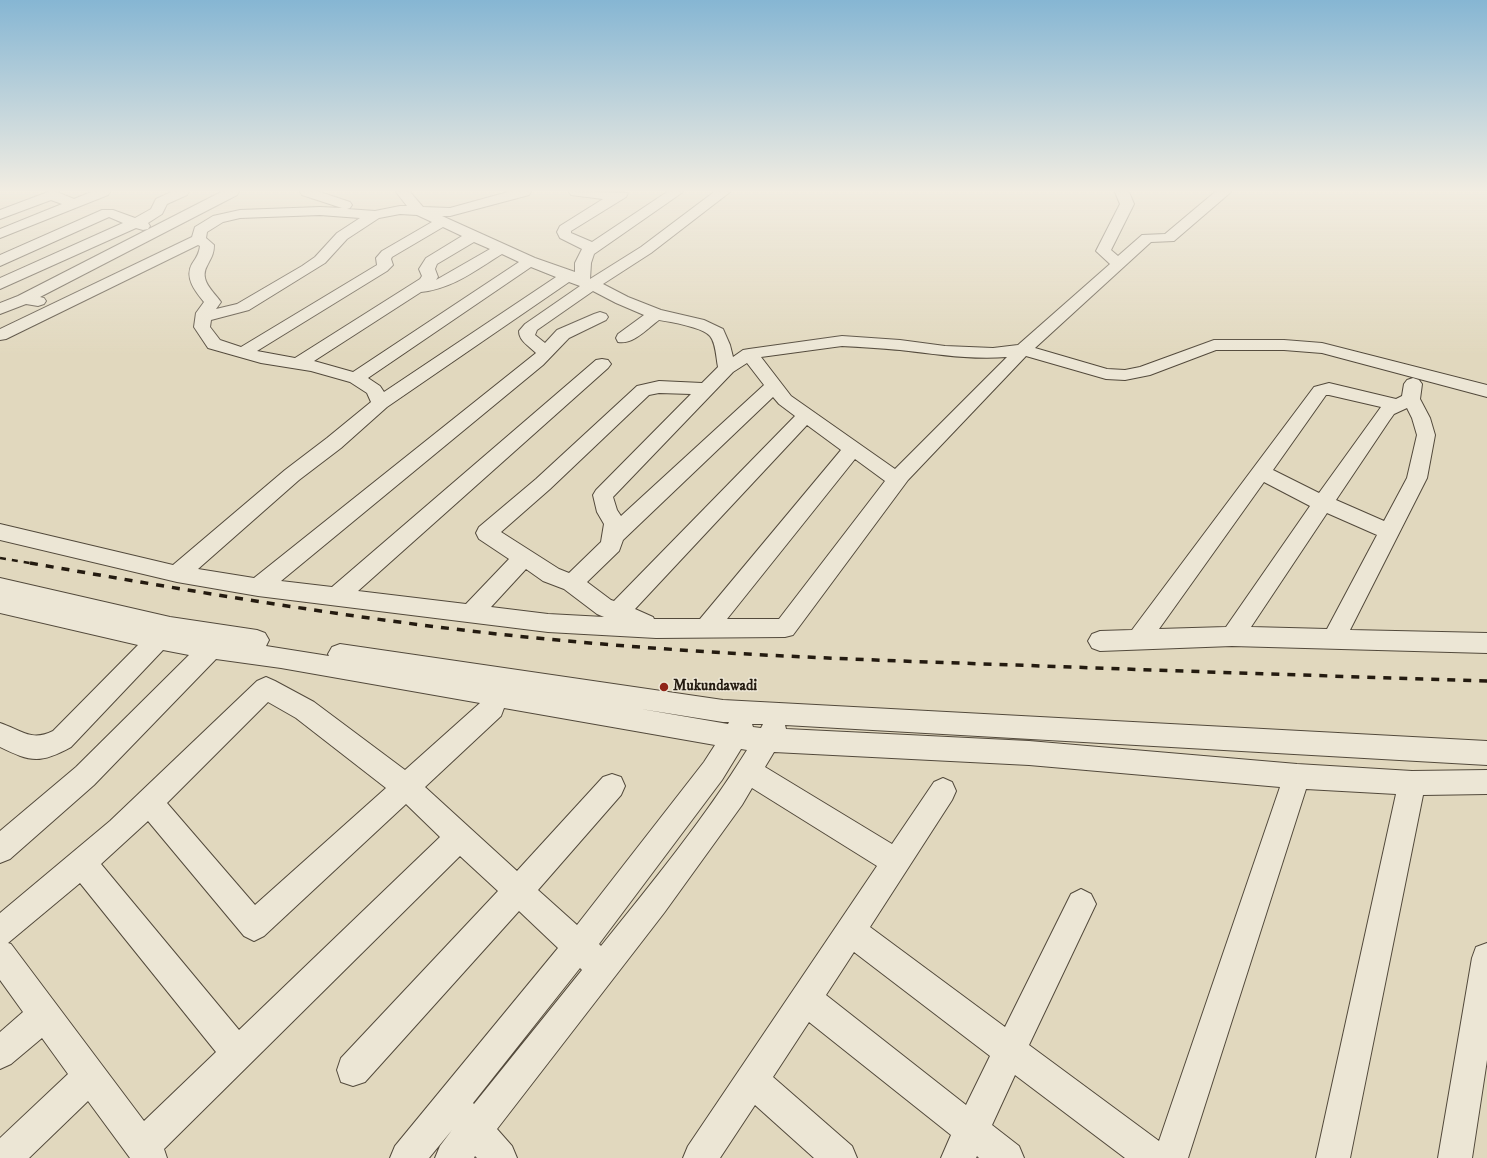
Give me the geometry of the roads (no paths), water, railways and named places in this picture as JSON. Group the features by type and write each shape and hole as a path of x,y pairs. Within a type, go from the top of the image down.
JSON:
{"street":[{"path":"0,261 33,246"},
{"path":"0,284 85,246"},
{"path":"0,309 24,299 127,246"},
{"path":"0,335 185,246"},
{"path":"207,246 207,255 198,269 198,281 204,292 213,302 204,313 202,327 214,344 261,358 312,366 356,378 374,390 381,403"},
{"path":"204,317 243,307 307,269 320,260 333,246"},
{"path":"243,353 382,268 385,265 383,258 401,246"},
{"path":"299,364 419,287 430,277 427,269 431,261 456,246"},
{"path":"496,246 530,261 605,290 622,300 656,314 698,323 717,333 722,345 727,368"},
{"path":"588,246 592,248"},
{"path":"545,352 527,336 527,331 581,280 584,257 595,246"},
{"path":"177,574 292,474 334,443 381,403 581,280 646,250 651,246"},
{"path":"1106,246 1103,251 1119,264"},
{"path":"0,532 177,574 258,587 471,614 548,623 656,629 785,628 897,480 1023,350 1138,246"},
{"path":"419,287 433,286 447,281 501,248"},
{"path":"356,378 530,261"},
{"path":"24,299 66,304"},
{"path":"624,338 656,314"},
{"path":"258,587 531,366 563,334 600,317"},
{"path":"572,583 611,545 615,523 607,512 604,495 727,368 749,354 842,342 900,345 945,351 993,353 1023,350 1106,374 1125,375 1144,371 1214,345 1284,345 1322,348 1487,391"},
{"path":"749,354 785,400 897,480"},
{"path":"336,597 602,364"},
{"path":"1232,636 1382,417 1388,410 1404,402 1415,373"},
{"path":"613,536 774,386"},
{"path":"656,629 619,611 605,608 572,583 551,575 486,533 543,484 644,390 659,387 706,389"},
{"path":"1138,640 1320,391 1329,389 1404,402 1421,418 1426,435 1417,478 1334,638"},
{"path":"619,611 806,415"},
{"path":"706,629 853,448"},
{"path":"1260,472 1323,503 1389,532"},
{"path":"471,614 524,557"},
{"path":"0,587 178,628 331,653 708,709 742,725 767,740 1029,753 1297,776 1412,783 1487,782"},
{"path":"0,604 125,633 210,649 742,725 782,714 1487,753"},
{"path":"1100,641 1232,636 1487,643"},
{"path":"0,734 32,749 52,745 62,739 158,640"},
{"path":"0,849 85,776 210,649"},
{"path":"0,932 120,830 266,688 281,658"},
{"path":"266,688 306,710 406,787 602,968"},
{"path":"149,802 254,926 492,708"},
{"path":"452,1158 654,903 733,796 782,714"},
{"path":"407,1158 579,946 713,771 742,725"},
{"path":"748,771 896,862"},
{"path":"1171,1158 1297,776"},
{"path":"1333,1158 1412,783"},
{"path":"353,1070 518,892 612,786"},
{"path":"700,1158 943,792"},
{"path":"0,955 146,1152 238,1054 460,837"},
{"path":"82,863 238,1054"},
{"path":"958,1158 1081,904"},
{"path":"850,931 1153,1158"},
{"path":"1455,1158 1487,958"},
{"path":"805,999 1007,1158"},
{"path":"0,1053 44,1015"},
{"path":"4,1158 90,1076"},
{"path":"752,1080 840,1158"},
{"path":"451,1104 500,1158"}],"railway":[{"path":"0,558 30,563"},
{"path":"30,563 36,564"},
{"path":"30,563 298,608 501,634 624,646 848,659 1487,681"}],"place":[{"name":"Mukundawadi","path":"664,687"}]}
